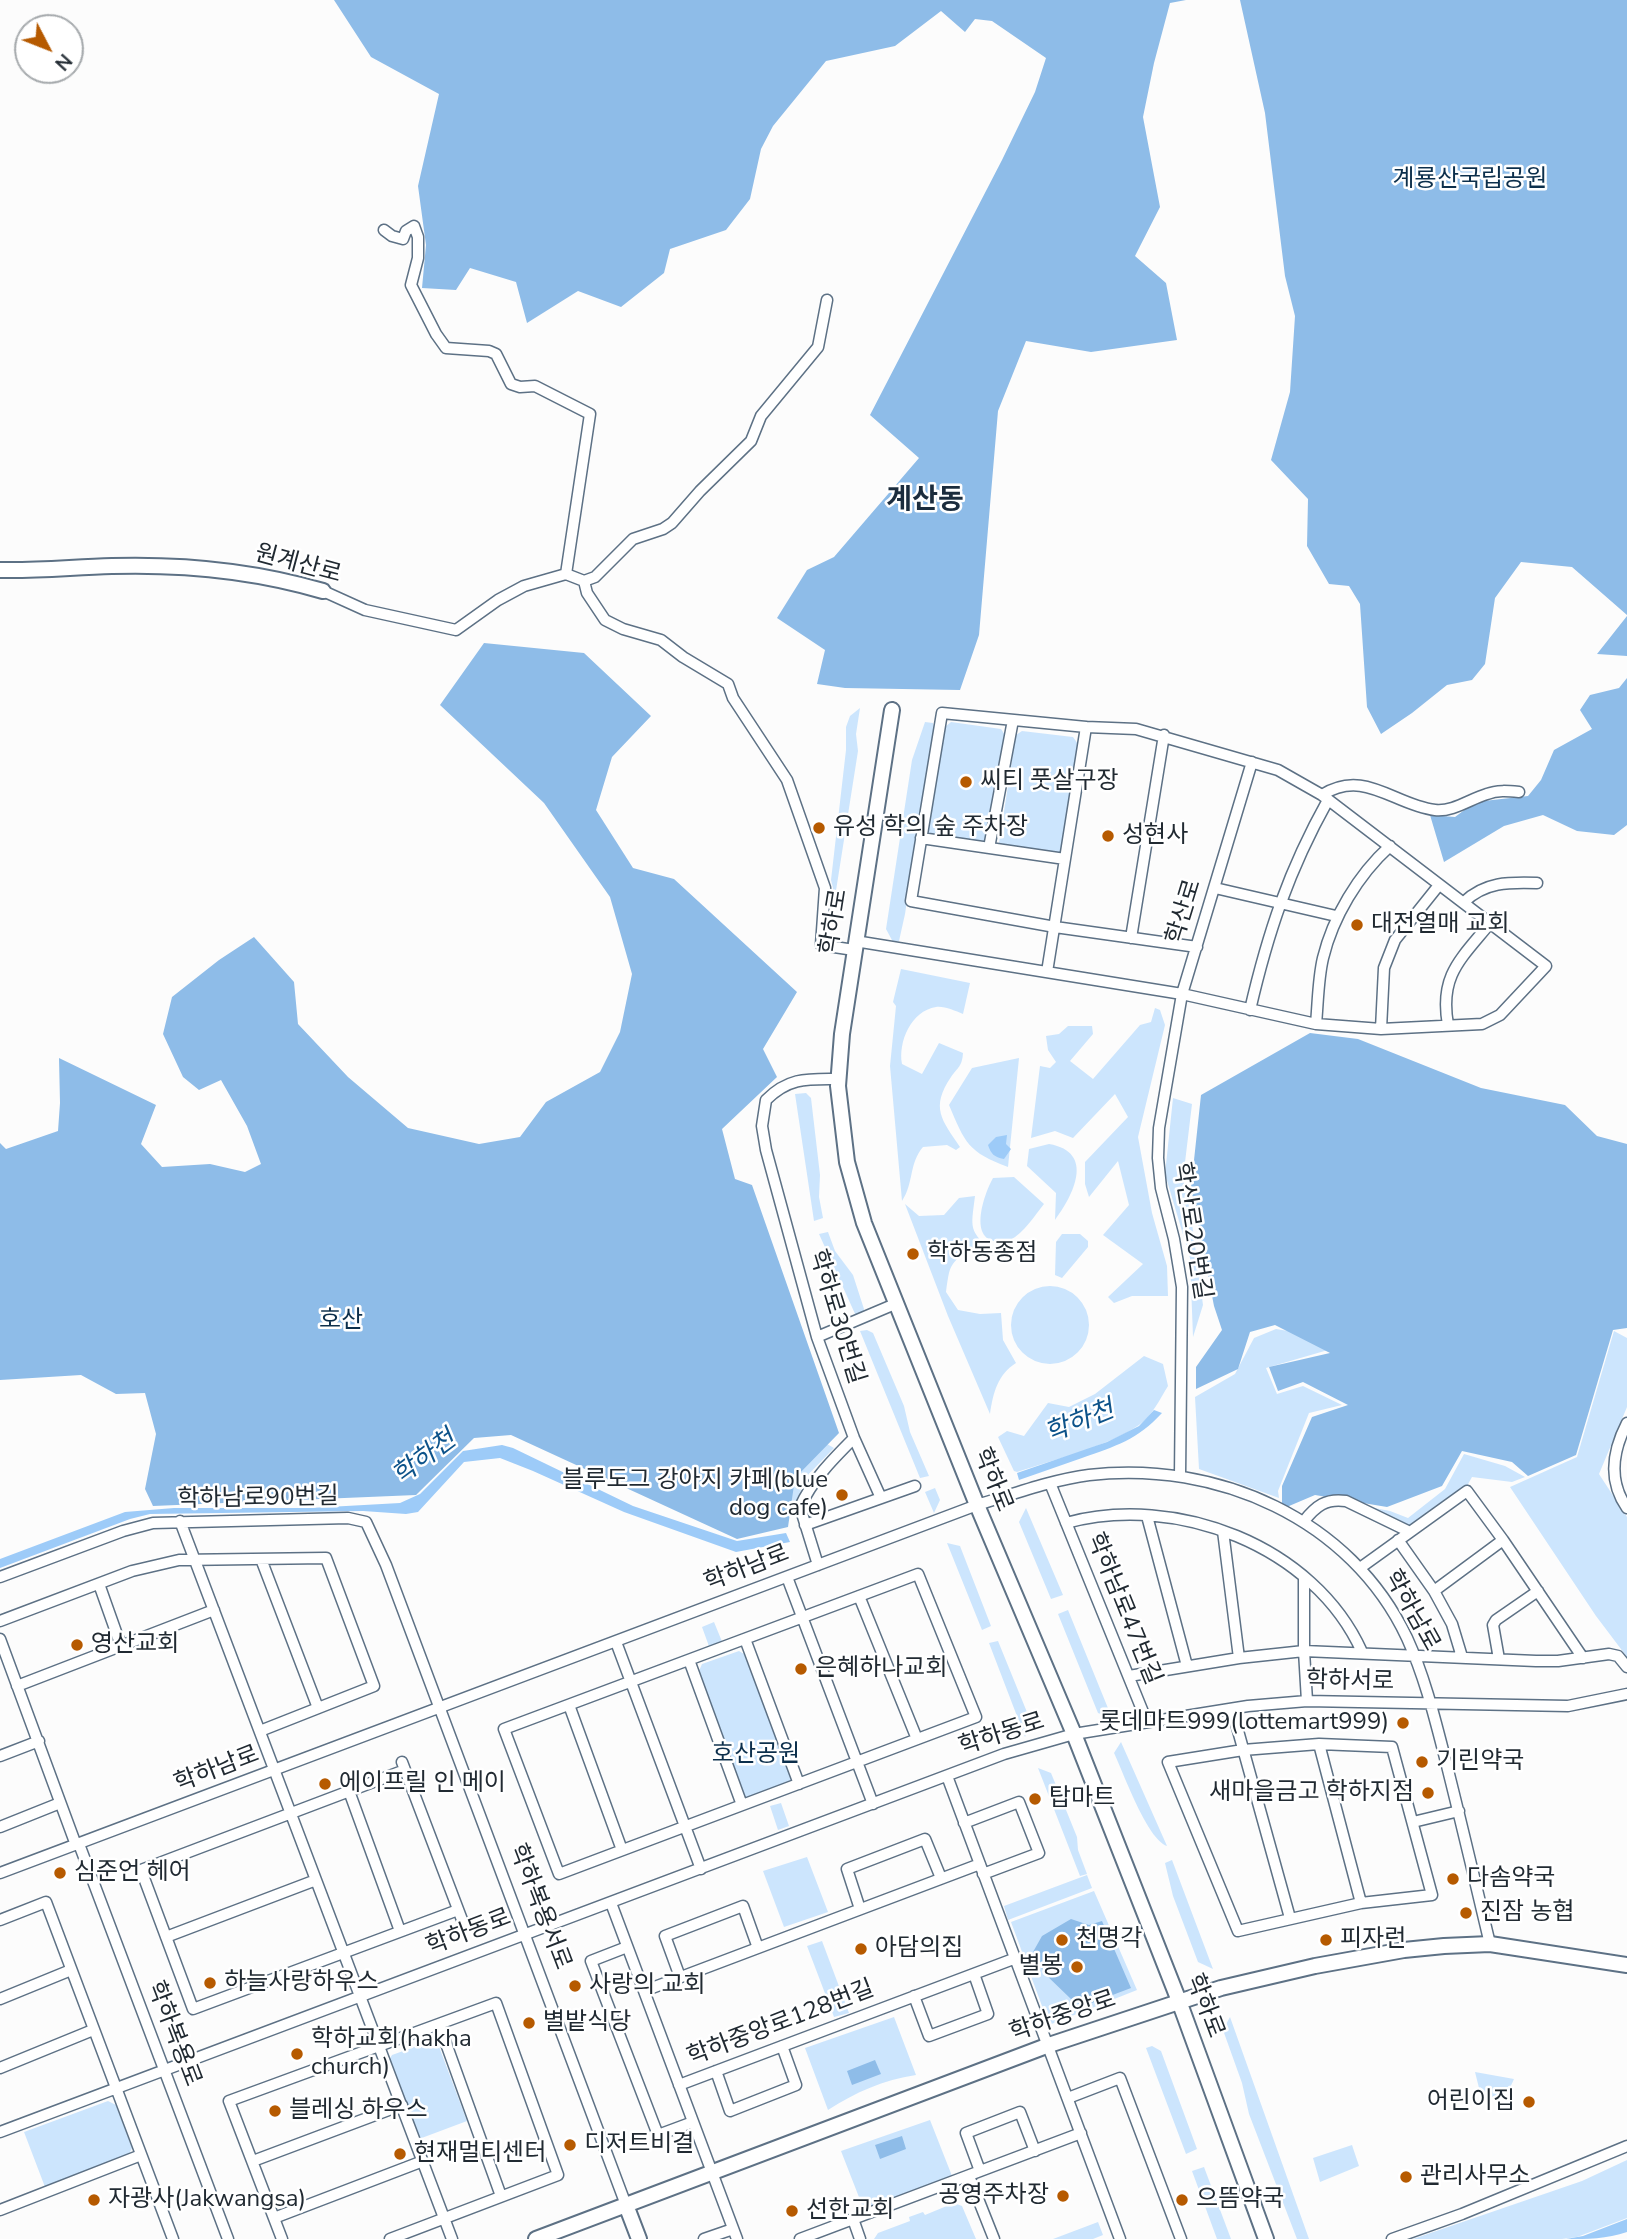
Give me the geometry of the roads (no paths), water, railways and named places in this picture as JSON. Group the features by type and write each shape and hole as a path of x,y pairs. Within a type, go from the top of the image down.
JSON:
{"street":[{"path":"384,230 392,236 404,239 406,231 414,226 418,237 418,258 411,285 446,348 489,351 496,354 510,384 520,387 535,386 590,414 566,574 584,581 595,577 634,539 672,523 751,441 761,416 818,347 827,300"},
{"name":"원계산로","path":"0,570 175,567 285,580 323,591 365,610 456,630 498,600 524,586 566,574"},
{"path":"584,581 587,593 605,620 623,629 661,640 683,657 728,684 733,698 787,780 825,887 821,945 855,946 1047,972 1182,993 1316,1024 1381,1029 1482,1024 1500,1015 1546,966 1325,798 1278,770 1136,729 1086,727 1056,718 1013,720 942,713 911,901 1055,927 1197,947"},
{"name":"학하로","path":"892,710 842,1034 838,1079 847,1162 864,1223 895,1304 1074,1734 1179,2001 1266,2239"},
{"path":"989,848 1013,720"},
{"path":"1047,972 1086,727"},
{"name":"학산로","path":"1131,938 1164,735"},
{"name":"학산로","path":"1182,993 1252,762"},
{"path":"1250,1010 1264,947 1325,798 1344,785 1362,786 1383,790 1414,806 1438,810 1460,805 1489,793 1519,792"},
{"path":"922,838 1065,859"},
{"path":"1316,1024 1322,960 1336,916 1378,857 1390,846"},
{"path":"1464,902 1480,890 1495,884 1536,883"},
{"path":"1381,1029 1384,968 1395,940 1439,884"},
{"path":"1215,888 1336,916"},
{"path":"1448,1025 1444,1006 1447,983 1464,955 1491,922"},
{"name":"학산로20번길","path":"1180,1476 1182,1287 1174,1239 1161,1188 1158,1158 1159,1128 1182,993"},
{"name":"학하로30번길","path":"838,1079 802,1080 784,1084 766,1100 762,1126 766,1150 817,1337 855,1438 881,1497"},
{"path":"817,1337 895,1304"},
{"path":"1627,1423 1613,1467 1617,1490 1627,1508"},
{"path":"818,1565 800,1507 827,1465 855,1438"},
{"name":"학하남로","path":"0,1873 977,1505 1088,1475 1150,1472 1180,1476 1237,1491 1304,1521 1322,1532 1360,1568 1391,1609 1414,1655 1431,1705 1490,1944"},
{"path":"1051,1483 1066,1523"},
{"path":"805,1525 915,1486"},
{"path":"1360,1568 1466,1491 1503,1540 1583,1658"},
{"path":"1304,1521 1321,1504 1337,1500 1410,1532"},
{"name":"학하남로47번길","path":"1147,1722 1066,1523 1098,1516 1147,1516 1185,1521 1223,1531 1268,1550 1304,1577 1345,1623 1362,1652"},
{"path":"1147,1516 1187,1666"},
{"name":"학하남로90번길","path":"0,1577 144,1524 348,1518 366,1522 386,1565 440,1709"},
{"path":"180,1521 452,2239"},
{"path":"1223,1531 1239,1658"},
{"path":"1398,1540 1434,1591 1452,1624 1462,1657"},
{"path":"1434,1591 1503,1540"},
{"path":"0,1621 132,1572 179,1560 326,1558 374,1686 260,1731"},
{"path":"261,1559 318,1708"},
{"path":"918,1574 976,1717 559,1874 504,1729 859,1596 918,1574"},
{"path":"787,1577 873,1804"},
{"path":"1304,1577 1307,1702"},
{"path":"99,1584 121,1646"},
{"path":"1499,1659 1493,1625 1496,1620 1538,1591"},
{"path":"859,1596 917,1739"},
{"path":"18,1686 214,1611"},
{"name":"학하복용로","path":"0,1639 60,1804 228,2239"},
{"path":"745,1639 799,1784"},
{"path":"616,1642 701,1869"},
{"path":"1129,1676 1239,1658 1304,1651 1558,1661 1609,1654 1618,1656 1627,1667"},
{"path":"689,1660 742,1805"},
{"name":"학하서로","path":"1074,1734 1232,1709 1307,1702 1568,1706 1627,1694"},
{"path":"569,1705 622,1850"},
{"name":"학하복용서로","path":"440,1709 639,2239"},
{"path":"1232,1709 1290,1918"},
{"name":"학하동로","path":"0,2132 1004,1754 1074,1734"},
{"path":"0,1756 38,1741"},
{"path":"1319,1744 1361,1903"},
{"path":"1319,1744 1392,1747 1432,1895 1361,1903 1238,1931 1168,1762 1243,1750 1319,1744"},
{"path":"458,1909 193,2009 141,1870 349,1791 404,1766 458,1909 464,1925"},
{"path":"947,1776 1121,2239"},
{"path":"349,1791 400,1931"},
{"path":"644,1991 941,1878 1039,1853 1019,1801 964,1823"},
{"path":"0,1827 60,1804"},
{"path":"1413,1822 1459,1811"},
{"path":"860,1909 847,1869 925,1839 941,1878"},
{"path":"166,1937 316,1880"},
{"path":"0,1920 46,1902 173,2239"},
{"path":"611,1903 735,2234 705,2239"},
{"path":"680,1977 665,1936 743,1906 758,1948"},
{"name":"학하중앙로","path":"536,2239 1049,2045 1221,1988 1404,1950 1490,1944 1627,1965"},
{"path":"627,1947 591,1961 658,2135 693,2122"},
{"name":"학하중앙로128번길","path":"679,2085 1016,1958"},
{"path":"0,1999 71,1970"},
{"path":"914,1996 929,2036 988,2014 974,1974"},
{"path":"282,2239 229,2101 496,2003 558,2175 390,2239"},
{"path":"439,2024 501,2196"},
{"path":"0,2068 93,2030"},
{"path":"716,2071 730,2111 796,2085 782,2046"},
{"path":"1069,2098 1120,2078 1181,2239"},
{"path":"253,2161 402,2105"},
{"path":"981,2171 966,2133 1020,2112 1035,2151"},
{"path":"800,2239 1082,2133"},
{"path":"1392,2239 1462,2214 1627,2146"},
{"path":"0,2210 141,2155"},
{"path":"274,2218 423,2161"},
{"path":"969,2176 993,2239"},
{"path":"853,2219 860,2239"}],"place":[{"name":"씨티 풋살구장","path":"966,782"},
{"name":"유성 학의 숲 주차장","path":"819,828"},
{"name":"성현사","path":"1108,836"},
{"name":"대전열매 교회","path":"1357,925"},
{"name":"학하동종점","path":"913,1254"},
{"name":"블루도그 강아지 카페(blue dog cafe)","path":"842,1495"},
{"name":"영산교회","path":"77,1645"},
{"name":"은혜하나교회","path":"801,1669"},
{"name":"롯데마트999(lottemart999)","path":"1403,1723"},
{"name":"기린약국","path":"1422,1762"},
{"name":"에이프릴 인 메이","path":"325,1784"},
{"name":"새마을금고 학하지점","path":"1428,1793"},
{"name":"탑마트","path":"1035,1799"},
{"name":"심준언 헤어","path":"60,1873"},
{"name":"다솜약국","path":"1453,1879"},
{"name":"진잠 농협","path":"1466,1913"},
{"name":"천명각","path":"1062,1940"},
{"name":"피자런","path":"1326,1940"},
{"name":"아담의집","path":"861,1949"},
{"name":"별봉","path":"1077,1967"},
{"name":"하늘사랑하우스","path":"210,1983"},
{"name":"사랑의 교회","path":"575,1986"},
{"name":"별밭식당","path":"529,2023"},
{"name":"학하교회(hakha church)","path":"297,2054"},
{"name":"어린이집","path":"1529,2102"},
{"name":"블레싱 하우스","path":"275,2111"},
{"name":"디저트비결","path":"570,2145"},
{"name":"현재멀티센터","path":"400,2154"},
{"name":"관리사무소","path":"1406,2177"},
{"name":"공영주차장","path":"1063,2196"},
{"name":"자광사(Jakwangsa)","path":"94,2200"},
{"name":"으뜸약국","path":"1182,2200"},
{"name":"선한교회","path":"792,2211"}],"district":[{"name":"계산동","path":"925,501"}],"park label":[{"name":"계룡산국립공원","path":"1470,180"},
{"name":"호산","path":"341,1321"},
{"name":"호산공원","path":"756,1755"}],"water label":[{"name":"학하천","path":"1080,1423"},
{"name":"학하천","path":"425,1459"}]}
